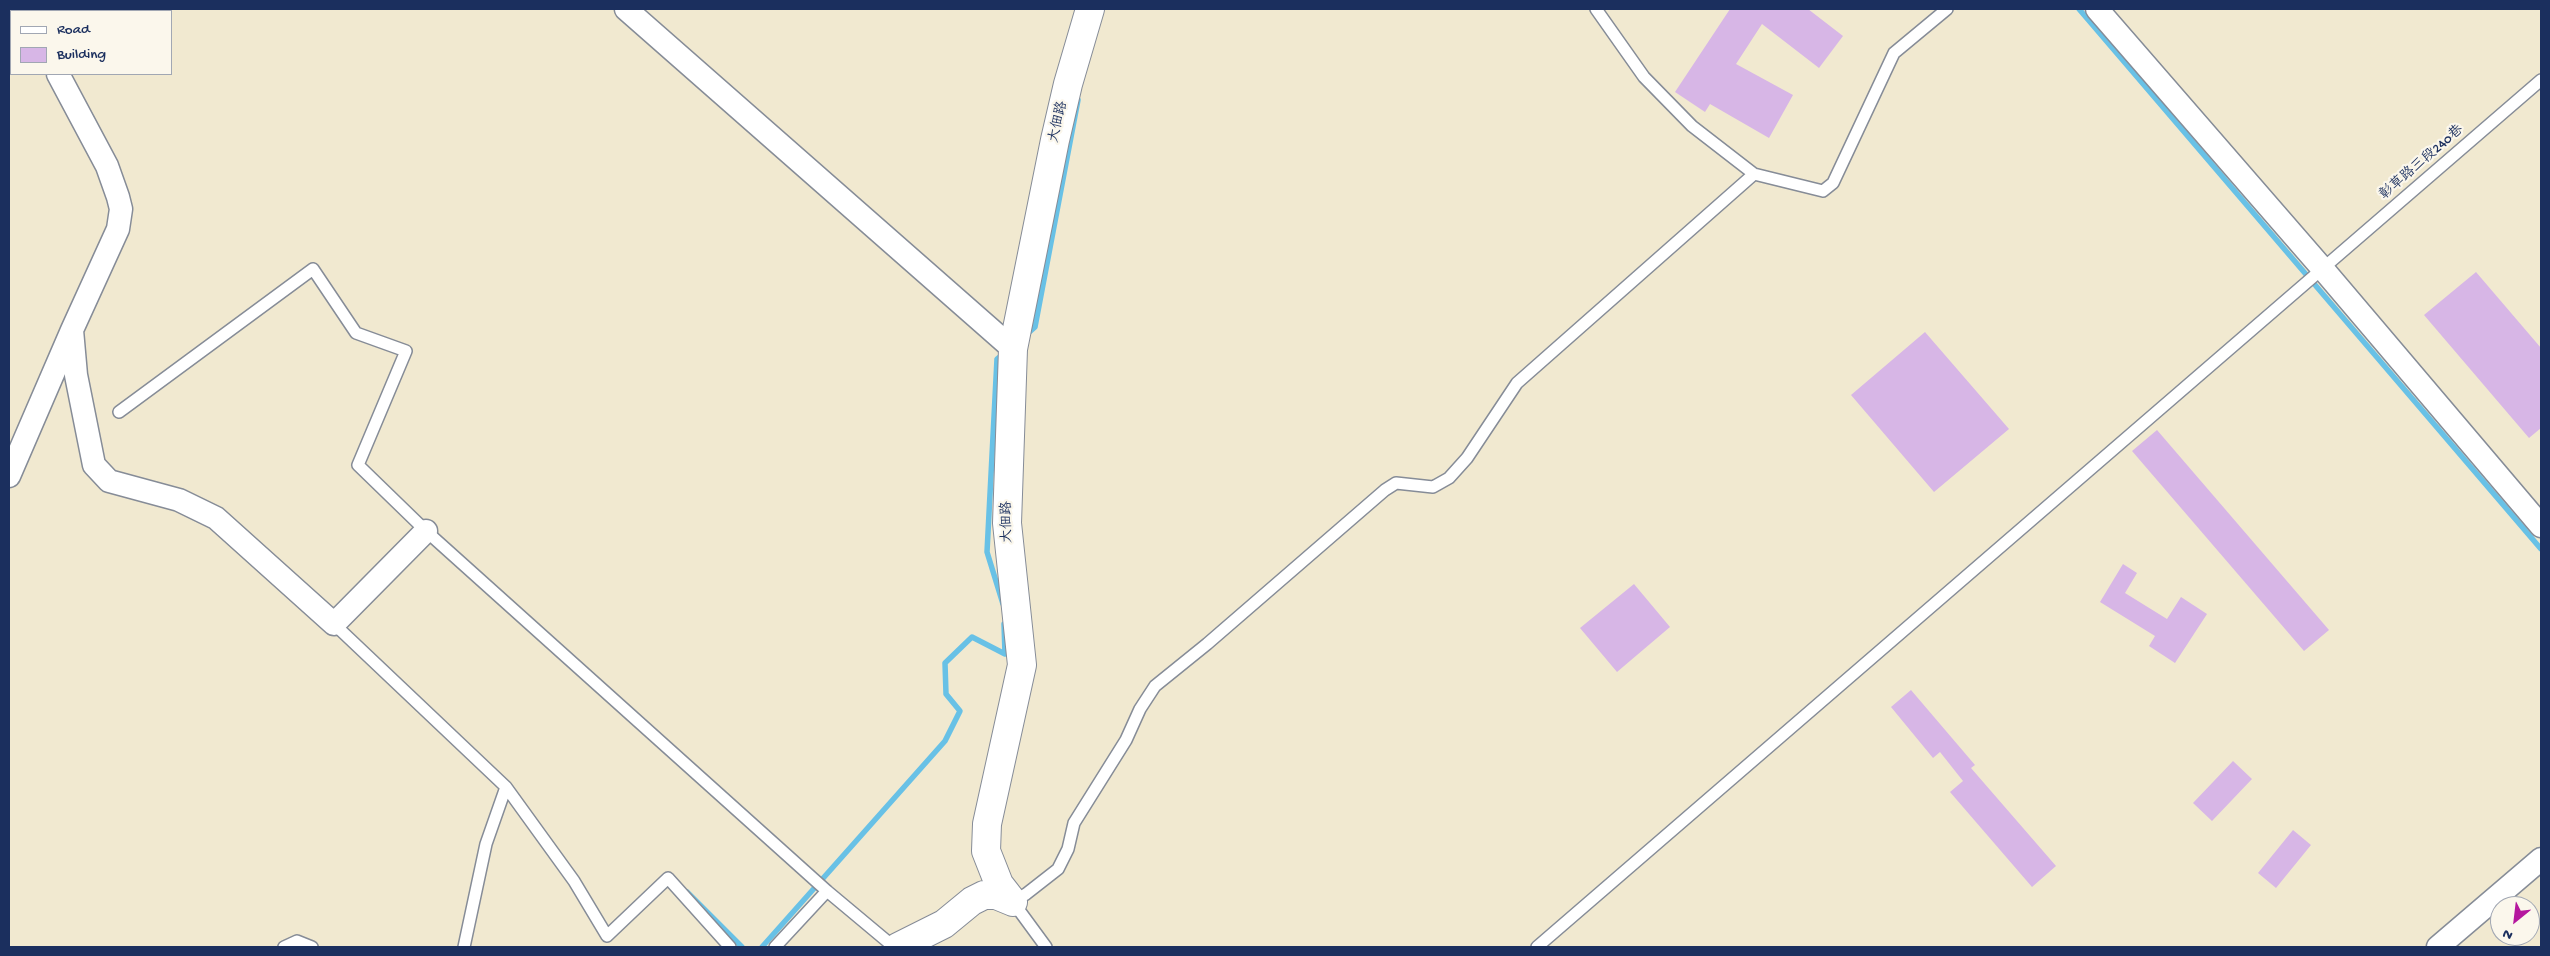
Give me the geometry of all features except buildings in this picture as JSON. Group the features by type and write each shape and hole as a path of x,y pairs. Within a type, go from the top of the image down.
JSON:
{"street":[{"path":"626,9 1013,349"},
{"name":"大佃路","path":"1012,902 999,884 986,851 987,824 1022,664 1007,523 1013,349 1057,130 1090,9"},
{"path":"2096,9 2322,268 2541,526"},
{"path":"9,476 118,229 121,209 107,166 59,75"},
{"path":"72,330 76,375 94,465 108,481 179,500 216,518 334,624 426,531"},
{"path":"2438,947 2541,859"},
{"path":"898,947 944,924 972,901 984,894 996,895 1012,902"}],"lane":[{"path":"1596,9 1644,77 1692,126 1754,174 1823,191 1833,183 1894,54 1947,9"},
{"name":"彰草路三段240巷","path":"1537,947 2541,80"},
{"path":"1046,947 1012,902 1026,894 1058,869 1068,849 1074,823 1126,740 1140,708 1155,686 1207,644 1384,490 1396,483 1433,487 1449,478 1467,458 1517,383 1754,174"},
{"path":"119,412 313,269 356,333 406,351 358,465 426,531 827,891 894,947"},
{"path":"334,624 506,787 574,881 607,936 668,878 730,947"},
{"path":"464,947 486,844 506,787"},
{"path":"775,947 827,891"},
{"path":"284,947 297,942 312,947"}],"waterway":[{"path":"2079,9 2541,549"},
{"path":"1026,335 1035,327 1078,100"},
{"path":"1003,354 997,359 987,552 1003,604"},
{"path":"762,947 945,741 960,711 946,694 945,663 972,637 1005,654 1004,624"},
{"path":"687,892 742,947"}]}
